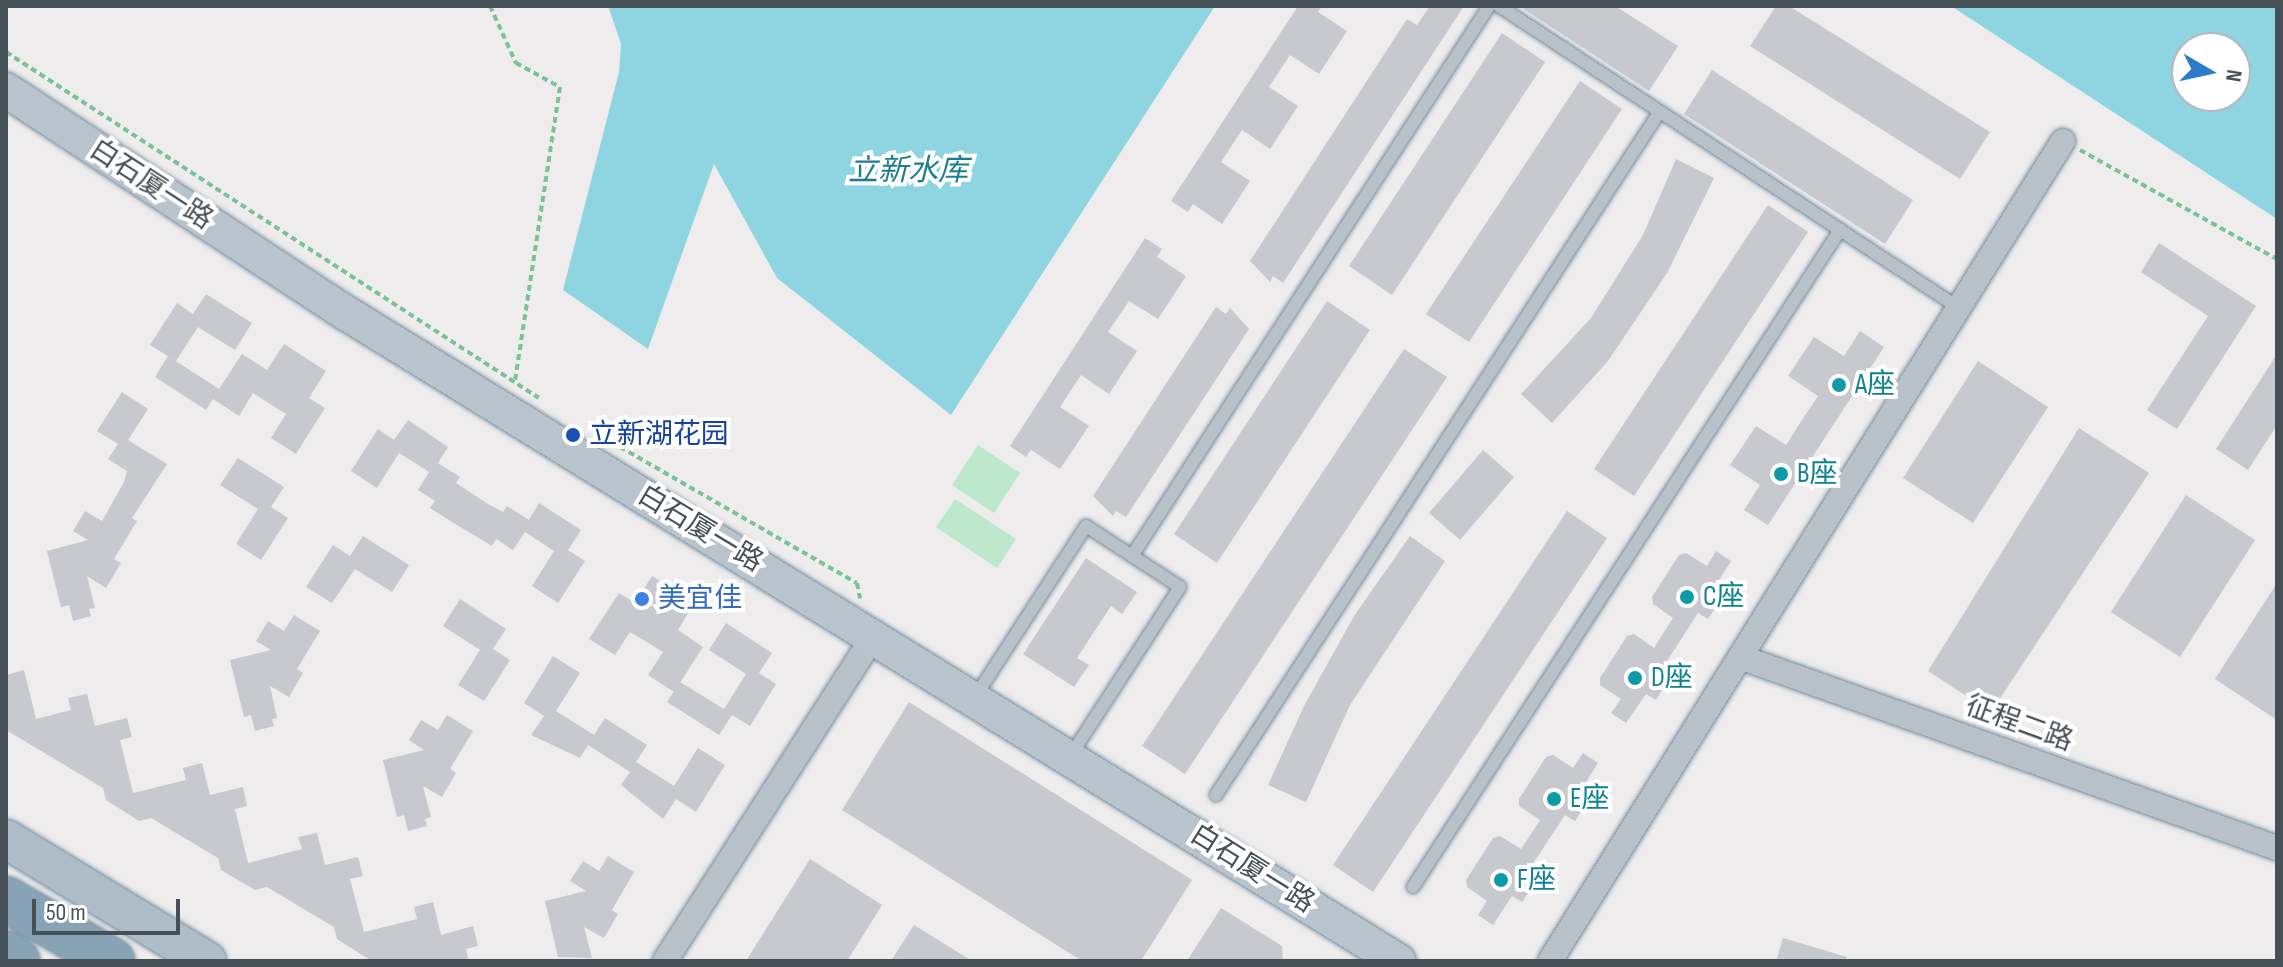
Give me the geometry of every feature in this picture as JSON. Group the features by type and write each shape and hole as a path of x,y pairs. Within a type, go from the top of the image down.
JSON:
{"highway":[{"path":"6,899 112,961"},
{"path":"6,954 17,961"}],"main road":[{"path":"6,839 207,961"}],"street":[{"name":"白石厦一路","path":"6,90 346,313 870,632 1398,961"},
{"path":"1550,961 2063,141"},
{"path":"665,961 870,632"},
{"name":"征程二路","path":"1740,657 2277,848"}],"lane":[{"path":"1132,556 1489,6"},
{"path":"1499,6 1959,308"},
{"path":"1216,795 1660,111"},
{"path":"1413,887 1840,230"},
{"path":"975,697 1086,526 1180,587 1071,756"}],"path":[{"path":"490,6 516,63 560,87 515,382"},
{"path":"6,52 549,405"},
{"path":"2063,141 2277,259"},
{"path":"586,428 857,583 870,632"}],"green space":[{"path":"978,445 1020,473 994,513 952,485"},
{"path":"955,499 1016,539 997,568 936,527"}],"water":[{"name":"立新水库","path":"608,6 1215,6 951,415 777,278 714,164 648,349 563,290 619,72 621,44"},
{"path":"1951,6 2277,6 2277,219"}],"building":[{"path":"1298,6 1322,6 1318,12 1347,31 1319,74 1290,55 1269,87 1298,106 1270,149 1242,130 1221,162 1250,181 1222,224 1193,204 1188,212 1171,201"},
{"path":"1430,6 1464,6 1283,283 1273,276 1270,282 1250,261 1407,19 1417,25"},
{"path":"1519,6 1615,6 1678,46 1649,91"},
{"path":"1776,6 1789,6 1990,132 1960,179 1750,46"},
{"path":"1502,33 1545,62 1392,295 1349,266"},
{"path":"1712,70 1913,200 1885,244 1684,114"},
{"path":"1580,81 1622,109 1469,342 1426,314"},
{"path":"1676,159 1714,178 1667,273 1608,361 1552,423 1521,394 1591,318 1643,235"},
{"path":"1768,205 1808,232 1634,496 1594,469"},
{"path":"1145,238 1162,249 1157,257 1186,276 1158,319 1129,301 1108,332 1137,351 1109,394 1081,375 1060,407 1089,426 1060,469 1031,450 1026,457 1010,446"},
{"path":"2159,243 2256,306 2177,429 2147,410 2208,316 2141,272"},
{"path":"206,294 252,323 235,350 198,327 176,361 150,345 177,303 193,314"},
{"path":"1327,301 1370,330 1217,563 1174,534"},
{"path":"1216,307 1226,314 1230,308 1249,329 1126,517 1116,511 1113,516 1093,496"},
{"path":"1860,331 1884,347 1768,525 1744,510 1760,485 1730,465 1756,426 1786,445 1818,396 1788,376 1814,337 1844,356"},
{"path":"284,344 326,371 309,398 325,408 296,454 271,438 286,414 253,393 239,416 213,399 206,410 155,377 168,356 219,389 242,354 267,370"},
{"path":"1404,349 1447,377 1185,774 1142,746"},
{"path":"2277,354 2277,425 2248,470 2216,449"},
{"path":"1978,361 2048,407 1973,523 1903,478"},
{"path":"122,392 148,409 128,440 167,464 132,518 137,521 114,559 121,563 106,588 87,576 95,608 89,609 91,616 73,621 69,605 61,607 47,551 88,540 73,531 85,511 102,521 124,482 127,471 108,459 118,444 97,431"},
{"path":"408,420 448,447 438,463 460,477 456,483 488,504 503,512 507,506 529,520 539,503 581,530 568,550 585,561 558,603 532,586 554,551 525,532 513,550 496,539 492,546 452,522 430,508 435,501 418,490 429,472 399,453 377,488 351,471 378,429 394,440"},
{"path":"2079,428 2149,473 1991,712 1928,671"},
{"path":"1483,450 1514,477 1460,540 1429,513"},
{"path":"238,458 284,487 271,507 288,518 261,560 236,544 258,509 220,485"},
{"path":"2186,495 2255,540 2180,657 2111,612"},
{"path":"1567,511 1607,538 1373,892 1333,865"},
{"path":"363,536 409,565 392,592 355,569 332,603 306,587 333,545 350,556"},
{"path":"1410,536 1445,561 1350,705 1306,802 1268,785 1304,706 1354,616"},
{"path":"1716,551 1731,561 1712,591 1722,598 1708,619 1698,613 1660,672 1669,679 1656,700 1646,694 1626,723 1611,713 1621,699 1600,685 1600,678 1627,636 1634,634 1654,648 1673,618 1653,604 1652,597 1679,555 1686,553 1707,566"},
{"path":"1086,558 1137,592 1122,614 1111,606 1077,658 1089,665 1074,687 1023,654"},
{"path":"652,576 694,603 678,630 703,647 674,692 648,675 663,652 630,632 615,655 589,639 619,593 635,603"},
{"path":"2277,583 2277,720 2215,679"},
{"path":"460,599 506,629 493,649 510,660 484,701 458,685 480,650 443,626"},
{"path":"294,615 320,631 297,669 303,673 289,697 270,686 277,718 272,719 274,726 255,731 251,715 244,717 230,660 271,650 256,641 268,621 284,631"},
{"path":"726,623 772,653 759,673 776,684 750,726 732,715 719,735 667,702 680,682 724,709 746,674 709,650"},
{"path":"553,656 580,673 556,711 594,735 605,718 647,745 636,762 674,786 698,748 725,765 696,812 676,799 663,819 621,785 630,772 588,745 580,758 531,735 544,716 524,703"},
{"path":"24,670 36,719 71,710 68,698 87,694 95,726 127,718 132,737 120,740 133,793 186,780 183,768 202,763 210,795 243,787 247,806 235,809 248,863 302,849 298,837 317,833 325,865 358,857 363,876 350,879 364,932 417,919 414,907 433,902 441,935 473,926 478,946 466,949 469,961 370,960 337,939 334,927 267,887 255,890 221,870 218,858 151,818 139,821 106,800 103,788 6,730 6,675"},
{"path":"909,702 1192,880 1141,961 1082,961 842,810"},
{"path":"447,715 473,731 450,769 456,773 442,797 423,786 431,817 425,819 427,826 408,831 404,815 397,817 383,760 424,750 409,740 421,720 438,730"},
{"path":"1583,753 1598,763 1579,793 1589,800 1575,821 1565,815 1526,874 1536,881 1522,902 1512,896 1493,925 1478,915 1487,901 1467,887 1466,880 1493,838 1500,836 1521,849 1540,820 1519,806 1519,799 1546,757 1553,755 1573,768"},
{"path":"608,856 634,872 612,910 618,914 604,938 584,927 592,958 558,957 545,901 586,891 570,881 583,861 599,871"},
{"path":"810,859 882,905 847,961 746,961"},
{"path":"1221,908 1282,946 1283,961 1187,961"},
{"path":"914,925 972,961 891,961"},
{"path":"1783,938 1847,957 1846,961 1776,961"}],"place":[{"name":"A座","path":"1839,385"},
{"name":"立新湖花园","path":"573,435"},
{"name":"B座","path":"1781,474"},
{"name":"C座","path":"1687,597"},
{"name":"美宜佳","path":"642,599"},
{"name":"D座","path":"1635,678"},
{"name":"E座","path":"1554,799"},
{"name":"F座","path":"1501,880"}]}
